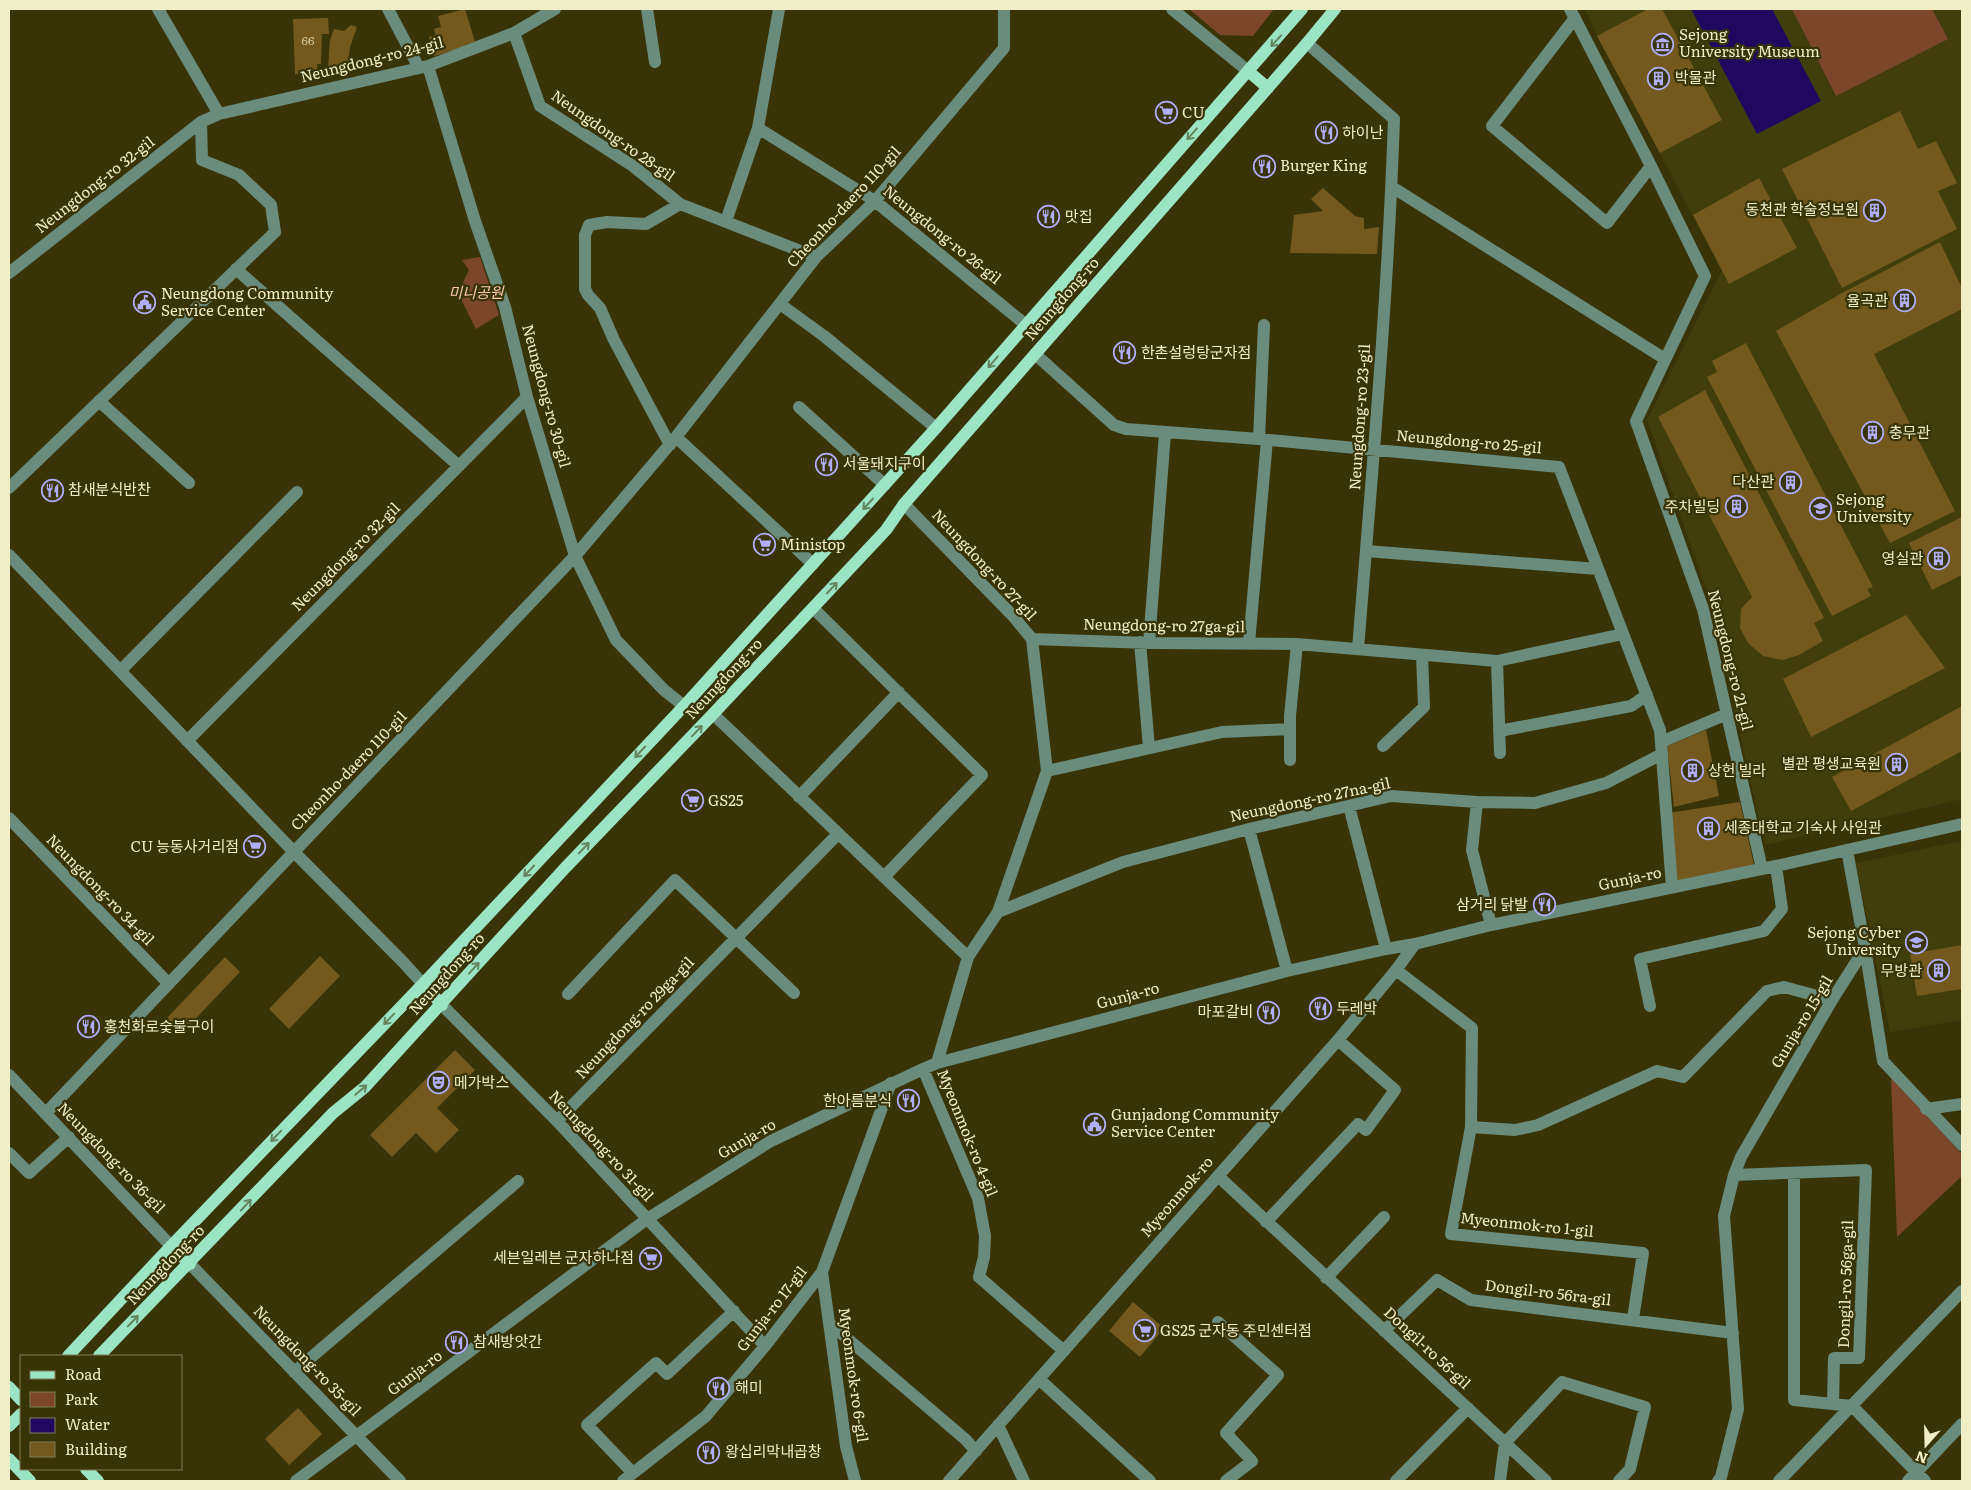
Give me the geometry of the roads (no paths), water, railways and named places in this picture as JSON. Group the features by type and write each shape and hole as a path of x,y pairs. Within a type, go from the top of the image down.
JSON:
{"main road":[{"name":"Neungdong-ro","path":"69,1355 423,984 684,706 936,428 1302,9"},
{"name":"Neungdong-ro","path":"100,1355 190,1264 333,1113 365,1087 442,1005 565,868 886,530 904,504 1335,9"},
{"path":"1248,71 1268,88"},
{"path":"423,984 442,1005"},
{"name":"Neungdong-ro 36-gil","path":"171,1246 190,1264"},
{"path":"9,1387 20,1399"},
{"path":"9,1426 20,1415"},
{"path":"9,1459 30,1481"},
{"path":"87,1470 98,1481"}],"street":[{"path":"158,9 219,114"},
{"name":"Neungdong-ro 30-gil","path":"388,9 424,67 505,307 527,397 575,556 616,640 664,690 684,706"},
{"name":"Neungdong-ro 24-gil","path":"201,122 219,114 424,67 514,33 555,9"},
{"path":"647,9 655,62"},
{"path":"726,221 758,128 779,9"},
{"name":"Cheonho-daero 110-gil","path":"46,1114 575,556 673,441 816,257 875,201 1004,48 1004,9"},
{"path":"1172,9 1248,71"},
{"name":"Neungdong-ro 21-gil","path":"1651,166 1608,223 1492,126 1572,14 1651,166 1705,276 1636,421 1703,609 1762,869"},
{"name":"Neungdong-ro 28-gil","path":"514,33 540,106 633,166 680,204 816,257"},
{"name":"Neungdong-ro 23-gil","path":"1307,43 1394,119 1392,187 1358,649"},
{"path":"9,488 275,232 271,205 239,175 202,160 201,122"},
{"name":"Neungdong-ro 32-gil","path":"9,273 201,122"},
{"name":"Neungdong-ro 26-gil","path":"758,128 875,201 1026,325"},
{"path":"1392,187 1665,358"},
{"name":"Neungdong-ro 28-gil","path":"673,441 614,340 600,308 585,289 585,235 589,225 607,222 646,224 680,204"},
{"path":"236,269 459,466"},
{"path":"780,304 824,336 936,428"},
{"path":"1249,643 1263,439 1264,325"},
{"name":"Neungdong-ro 25-gil","path":"1035,354 1114,425 1126,429 1263,439 1559,467 1660,730 1672,886"},
{"name":"Neungdong-ro 32-gil","path":"187,741 527,397"},
{"path":"99,401 189,483"},
{"path":"798,407 885,485"},
{"path":"1149,748 1144,643 1165,433"},
{"path":"673,441 813,564"},
{"path":"120,671 297,492"},
{"name":"Neungdong-ro 27-gil","path":"904,504 1013,616 1032,639 1047,771 998,912 968,957 938,1063"},
{"path":"1366,551 1598,570"},
{"path":"9,555 423,984"},
{"path":"813,608 982,776 884,877"},
{"name":"Neungdong-ro 27ga-gil","path":"1032,639 1144,643 1297,644 1497,661 1623,634"},
{"path":"1290,760 1290,729 1297,644"},
{"path":"1383,746 1424,707 1422,655"},
{"path":"1497,661 1500,753"},
{"path":"799,797 899,692"},
{"path":"1499,731 1631,706 1646,696"},
{"path":"713,714 968,957"},
{"name":"Neungdong-ro 27na-gil","path":"998,912 1123,862 1249,829 1391,796 1477,802 1535,803 1606,783 1661,748 1727,714"},
{"path":"1047,771 1222,732 1290,729"},
{"path":"1477,802 1472,850 1491,925"},
{"path":"1349,806 1386,949"},
{"name":"Neungdong-ro 34-gil","path":"9,818 169,984"},
{"name":"Gunja-ro","path":"296,1481 647,1219 771,1142 938,1063 1287,972 1491,925 1776,866 1962,824"},
{"path":"1249,829 1287,972"},
{"name":"Neungdong-ro 29ga-gil","path":"557,1121 838,834"},
{"path":"1848,850 1883,1060 1962,1145"},
{"path":"1650,1006 1640,959 1764,931 1782,909 1776,866"},
{"path":"568,994 675,880 794,993"},
{"name":"Myeonmok-ro","path":"949,1481 1338,1040 1415,944"},
{"name":"Gunja-ro 15-gil","path":"1718,1481 1721,1477 1738,1409 1724,1216 1734,1175 1741,1158 1832,1000 1865,948"},
{"name":"Myeonmok-ro 1-gil","path":"1396,970 1472,1028 1471,1126 1451,1234 1643,1253 1632,1319"},
{"path":"1471,1126 1515,1130 1538,1125 1657,1071 1683,1077 1767,991 1784,987 1832,1000"},
{"name":"Neungdong-ro 31-gil","path":"442,1005 557,1121 765,1346"},
{"path":"1266,1222 1358,1124 1366,1130 1395,1090 1338,1040"},
{"name":"Myeonmok-ro 4-gil","path":"923,1069 978,1198 985,1236 984,1257 979,1277 1064,1351"},
{"name":"Neungdong-ro 36-gil","path":"9,1075 171,1246"},
{"name":"Gunja-ro 17-gil","path":"623,1481 632,1472 706,1416 765,1346 822,1272 891,1084"},
{"path":"1926,1108 1962,1104"},
{"path":"9,1153 29,1174 69,1137"},
{"name":"Dongil-ro 56ga-gil","path":"1794,1173 1866,1170 1860,1358 1834,1358 1833,1404"},
{"path":"1734,1175 1794,1173 1794,1400 1852,1406 1916,1478 1962,1424"},
{"name":"Dongil-ro 56-gil","path":"1218,1176 1546,1481"},
{"path":"294,1372 518,1181"},
{"path":"1326,1278 1384,1217"},
{"name":"Neungdong-ro 35-gil","path":"190,1264 400,1481"},
{"name":"Myeonmok-ro 6-gil","path":"822,1272 846,1446 855,1481"},
{"name":"Dongil-ro 56ra-gil","path":"1384,1331 1437,1280 1471,1300 1732,1332"},
{"path":"1780,1481 1962,1291"},
{"path":"632,1472 587,1425 656,1363 667,1374 734,1311"},
{"path":"1218,1322 1278,1375 1226,1432 1252,1461 1226,1481"},
{"path":"829,1323 976,1450"},
{"path":"1039,1378 1150,1481"},
{"path":"1500,1481 1506,1443 1562,1382 1646,1407 1630,1469 1619,1481"},
{"path":"1396,1481 1468,1408"},
{"path":"998,1425 1024,1481"}],"water":[{"path":"1691,9 1772,9 1821,101 1757,134"}],"place":[{"name":"Sejong University Museum","path":"1663,44"},
{"name":"박물관","path":"1659,78"},
{"name":"CU","path":"1166,113"},
{"name":"하이난","path":"1326,133"},
{"name":"Burger King","path":"1264,166"},
{"name":"동천관 학술정보원","path":"1875,210"},
{"name":"맛집","path":"1049,217"},
{"name":"율곡관","path":"1904,301"},
{"name":"Neungdong Community Service Center","path":"145,303"},
{"name":"한촌설렁탕군자점","path":"1125,353"},
{"name":"충무관","path":"1873,433"},
{"name":"서울돼지구이","path":"827,464"},
{"name":"다산관","path":"1790,482"},
{"name":"참새분식반찬","path":"52,490"},
{"name":"주차빌딩","path":"1736,507"},
{"name":"Sejong University","path":"1820,509"},
{"name":"Ministop","path":"764,545"},
{"name":"영실관","path":"1939,559"},
{"name":"별관 평생교육원","path":"1897,764"},
{"name":"상헌 빌라","path":"1692,771"},
{"name":"GS25","path":"692,801"},
{"name":"세종대학교 기숙사 사임관","path":"1708,828"},
{"name":"CU 능동사거리점","path":"255,847"},
{"name":"삼거리 닭발","path":"1544,905"},
{"name":"Sejong Cyber University","path":"1917,942"},
{"name":"무방관","path":"1938,971"},
{"name":"두레박","path":"1320,1009"},
{"name":"마포갈비","path":"1269,1012"},
{"name":"홍천화로숯불구이","path":"88,1027"},
{"name":"메가박스","path":"438,1083"},
{"name":"한아름분식","path":"908,1101"},
{"name":"Gunjadong Community Service Center","path":"1095,1124"},
{"name":"세븐일레븐 군자하나점","path":"650,1258"},
{"name":"GS25 군자동 주민센터점","path":"1144,1331"},
{"name":"참새방앗간","path":"457,1342"},
{"name":"해미","path":"719,1388"},
{"name":"왕십리막내곱창","path":"709,1452"}],"park label":[{"name":"미니공원","path":"476,293"}]}
